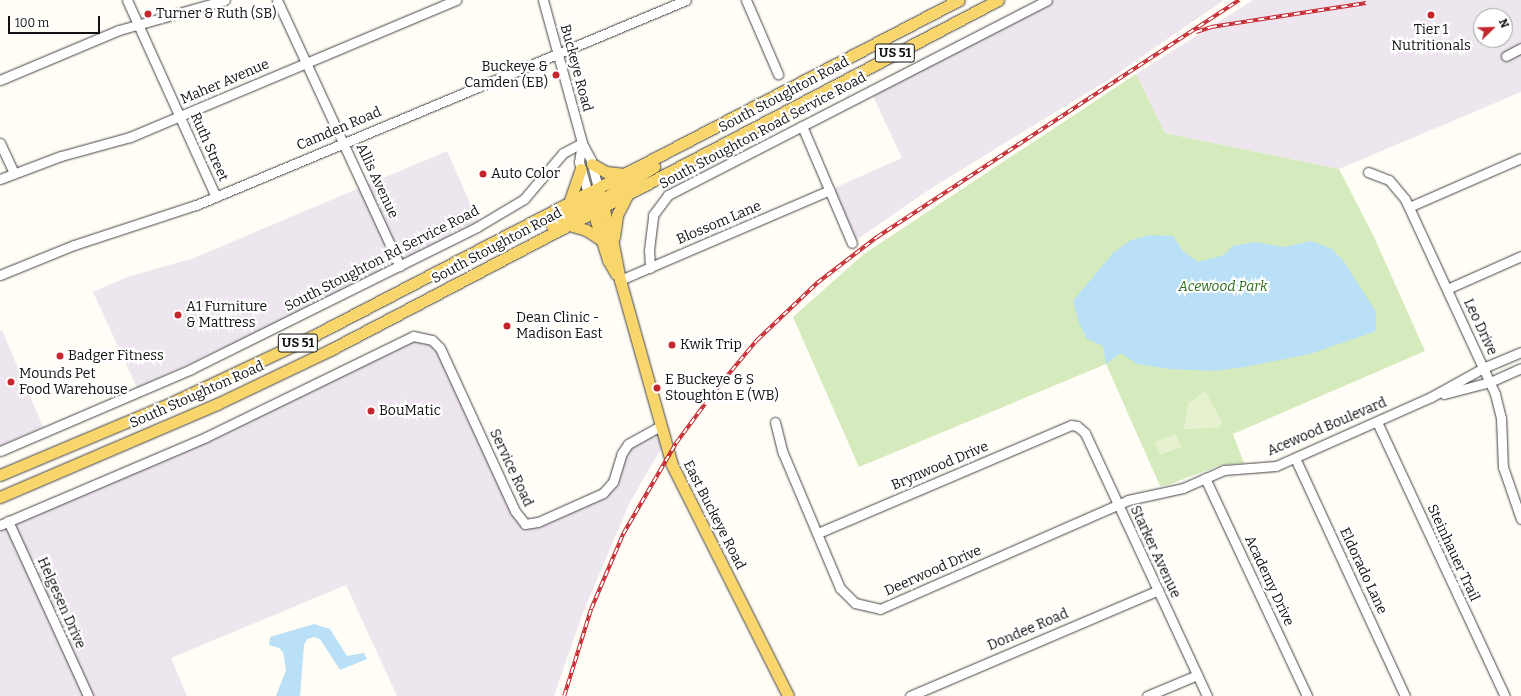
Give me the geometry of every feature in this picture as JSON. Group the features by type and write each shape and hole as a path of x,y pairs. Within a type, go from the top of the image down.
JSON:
{"main road":[{"name":"South Stoughton Road","path":"0,475 256,364 569,203 589,197 598,188 959,0"},
{"name":"South Stoughton Road","path":"0,496 217,404 438,294 593,212 603,203 628,195 998,0"},
{"path":"603,203 736,116"},
{"path":"592,164 606,172 626,174"},
{"path":"569,203 581,169"},
{"name":"East Buckeye Road","path":"598,188 614,244 620,280 659,427 676,475 774,664 788,696"},
{"path":"614,244 617,215 628,195"},
{"path":"438,294 453,280 555,224 589,197"},
{"name":"East Buckeye Road","path":"589,197 600,239 608,260 620,280"},
{"path":"569,224 586,230 600,239"},
{"name":"East Buckeye Road","path":"774,664 794,696"}],"street":[{"name":"Ruth Street","path":"126,0 216,197"},
{"path":"0,80 137,24 225,0"},
{"name":"Allis Avenue","path":"277,0 400,266"},
{"name":"Maher Avenue","path":"0,179 61,156 130,137 456,0"},
{"name":"Buckeye Road","path":"542,0 558,52 582,143 592,164 598,188"},
{"name":"Camden Road","path":"0,276 74,245 156,221 216,197 343,142 686,0"},
{"path":"746,0 778,74"},
{"name":"South Stoughton Road Service Road","path":"650,268 651,223 655,210 661,202 695,180 1047,0"},
{"path":"1506,56 1521,48"},
{"path":"802,126 852,243"},
{"path":"0,143 14,173"},
{"name":"Buckeye Road","path":"582,143 579,162 589,197"},
{"name":"South Stoughton Rd Service Road","path":"0,451 191,369 400,266 520,202 541,182 563,153 582,143"},
{"path":"1409,207 1521,158"},
{"name":"Leo Drive","path":"1368,172 1389,180 1409,207 1490,382 1502,418 1503,467 1521,519"},
{"name":"Blossom Lane","path":"620,280 830,190"},
{"path":"1447,289 1521,256"},
{"name":"Service Road","path":"4,523 216,432 406,339 417,336 427,337 440,348 515,511 525,524 538,522 603,493 613,482 622,453 628,444 659,427"},
{"name":"Acewood Boulevard","path":"1118,506 1147,494 1183,488 1224,470 1276,466 1431,397 1483,368 1521,352"},
{"name":"Acewood Boulevard","path":"1431,397 1490,382 1521,368"},
{"name":"Deerwood Drive","path":"775,422 783,453 843,593 860,605 880,609 1118,506"},
{"name":"Steinhauer Trail","path":"1377,422 1504,696"},
{"name":"Brynwood Drive","path":"818,533 1074,425"},
{"name":"Starker Avenue","path":"1074,425 1084,431 1207,696"},
{"name":"Eldorado Lane","path":"1295,458 1405,696"},
{"name":"Academy Drive","path":"1204,478 1307,696"},
{"name":"Helgesen Drive","path":"4,523 88,696"},
{"name":"Dondee Road","path":"910,696 1158,590"},
{"path":"1147,696 1197,675"}],"shaded area":[{"path":"1047,0 1224,0 1108,80 930,189 852,243 830,190 902,158 870,90"},
{"path":"1253,0 1521,0 1521,92 1339,169 1165,133 1136,74"},
{"path":"447,151 478,221 280,322 137,388 93,292 127,277 194,258"},
{"path":"2,330 43,427 0,446 0,331"},
{"path":"407,339 432,340 525,524 603,493 622,453 659,427 665,442 630,502 582,615 554,696 397,696 346,585 171,658 187,696 0,696 0,525 89,487"}],"green space":[{"name":"Acewood Park","path":"1136,74 1165,133 1339,169 1374,237 1425,351 1233,434 1244,463 1221,465 1168,485 1160,486 1106,364 859,467 793,317 864,254"},
{"path":"1205,391 1222,422 1218,428 1184,429 1188,404"},
{"path":"1176,434 1181,447 1160,455 1155,442"}],"water":[{"path":"1150,235 1173,236 1183,251 1198,262 1224,255 1233,246 1254,242 1284,247 1311,241 1332,249 1345,263 1376,312 1376,331 1310,354 1245,367 1214,371 1170,369 1137,364 1121,353 1106,364 1103,346 1087,339 1079,323 1073,301 1113,253 1131,240"},
{"path":"314,624 330,629 347,656 364,653 367,659 340,670 320,639 314,637 307,639 304,645 300,696 276,696 286,670 283,652 279,648 269,645 270,637"}],"railway":[{"path":"564,696 591,609 623,534 676,443 716,389 757,340 817,283 877,237 1239,0"},
{"path":"1196,32 1211,27 1366,3"}],"place":[{"name":"Turner & Ruth (SB)","path":"148,14"},
{"name":"Tier 1 Nutritionals","path":"1431,15"},
{"name":"Buckeye & Camden (EB)","path":"556,75"},
{"name":"Auto Color","path":"483,174"},
{"name":"A1 Furniture & Mattress","path":"178,315"},
{"name":"Dean Clinic - Madison East","path":"507,326"},
{"name":"Kwik Trip","path":"672,345"},
{"name":"Badger Fitness","path":"60,356"},
{"name":"Mounds Pet Food Warehouse","path":"11,382"},
{"name":"E Buckeye & S Stoughton E (WB)","path":"657,388"},
{"name":"BouMatic","path":"371,411"}]}
